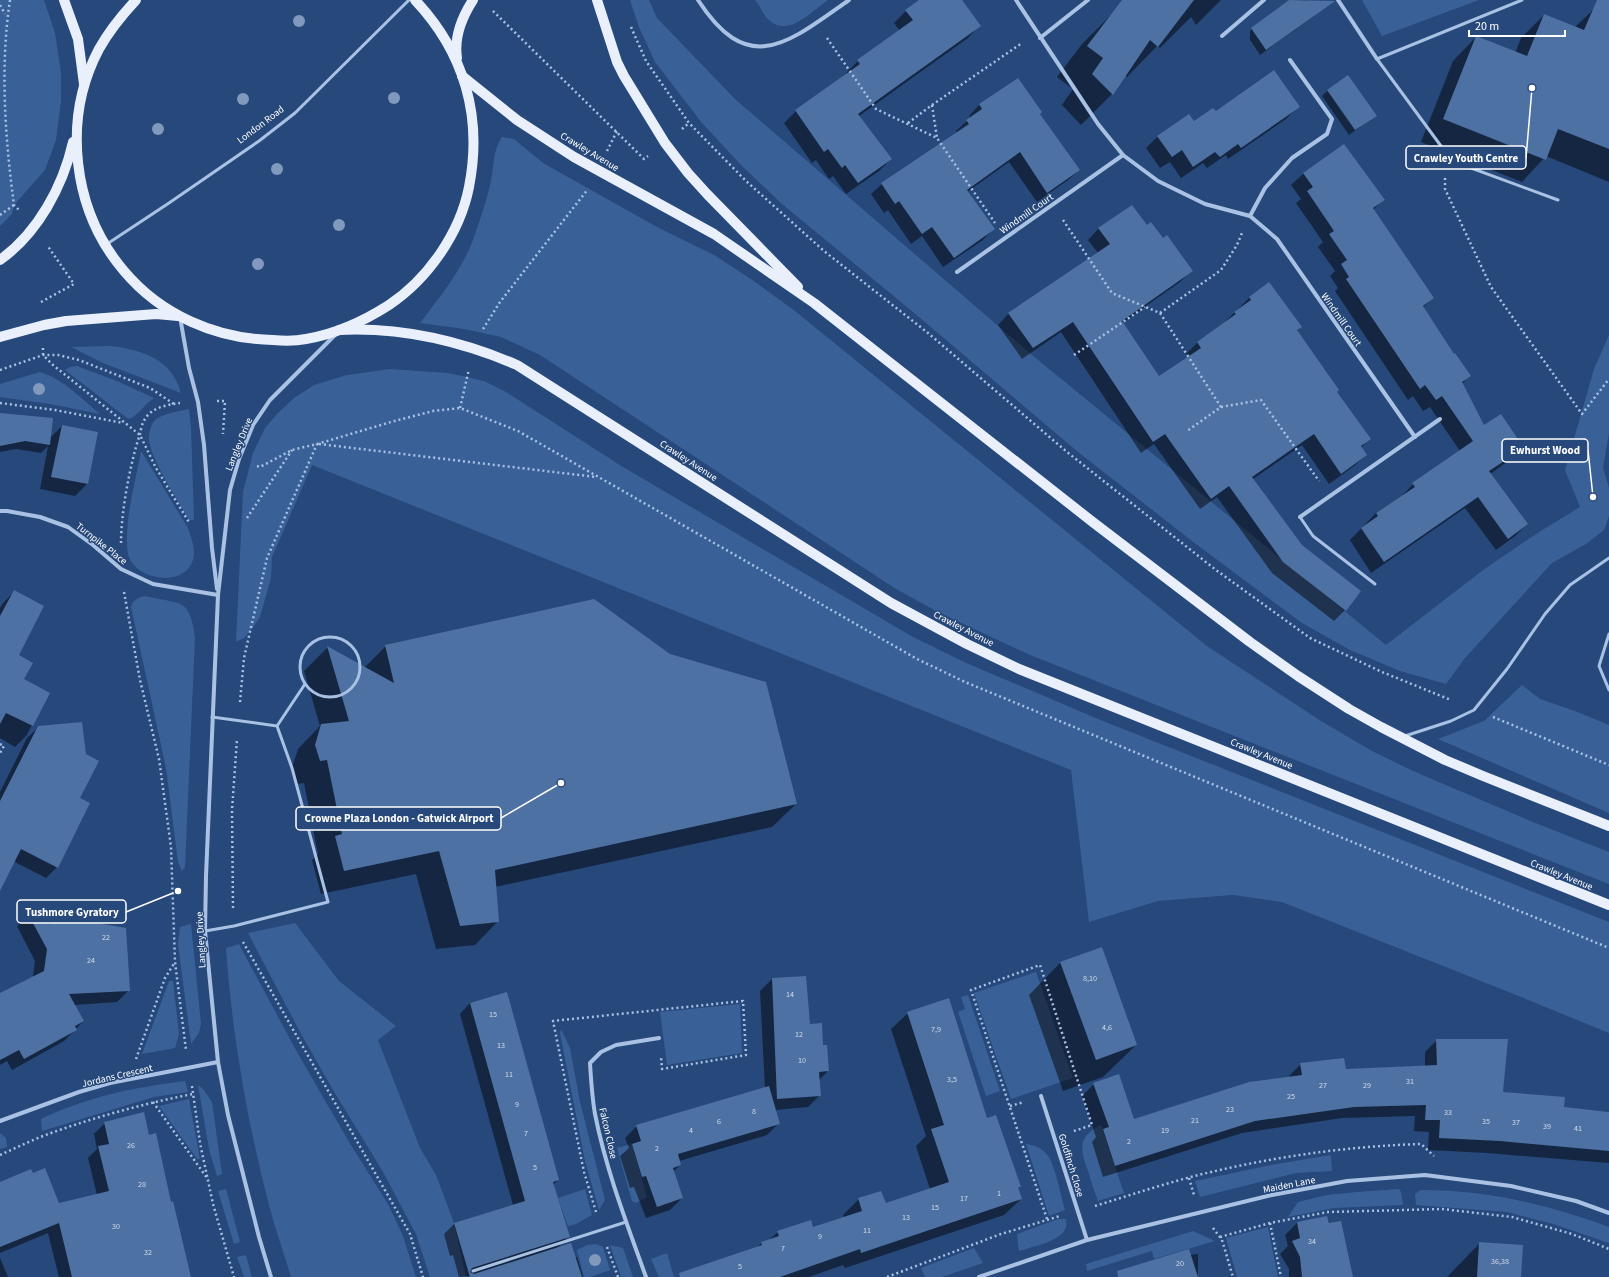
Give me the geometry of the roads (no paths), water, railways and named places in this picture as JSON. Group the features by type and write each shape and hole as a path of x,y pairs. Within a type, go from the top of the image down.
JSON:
{"main road":[{"path":"64,0 78,39 84,86"},
{"path":"0,260 18,245 33,227 47,206 62,178 70,153 84,86 99,48 121,16 136,0"},
{"path":"415,0 439,28 458,62"},
{"path":"77,123 77,160 81,186 88,208 105,245 124,271 140,288 180,316 202,327 231,336 256,340 287,341 306,339 340,330 374,315 395,301 409,289 422,276 445,247 454,230 468,192 473,169 474,136 469,97 456,51 459,29 473,0"},
{"path":"597,0 617,62 665,143 688,173 707,194 814,303"},
{"name":"Crawley Avenue","path":"462,76 517,120 591,167 714,234 814,303 1088,518 1250,642 1298,676 1349,709 1401,738 1445,760 1609,826"},
{"path":"0,337 44,325 140,315 164,314 180,316"},
{"name":"Crawley Avenue","path":"340,330 379,329 413,334 474,348 517,365 891,603 967,644 1019,668 1609,905"}],"street":[{"path":"698,0 710,18 730,37 750,47 777,45 801,34 849,0"},
{"name":"Windmill Court","path":"1016,0 1098,124 1123,155 1158,181 1205,204 1250,216 1277,239 1415,437"},
{"path":"1040,38 1088,0"},
{"path":"1222,36 1264,0"},
{"path":"1338,0 1377,59"},
{"path":"1250,216 1265,188 1292,158 1327,134 1332,119 1290,60"},
{"name":"Windmill Court","path":"957,272 1123,155"},
{"name":"Langley Drive","path":"180,316 189,368 198,402 204,445 212,548 218,595"},
{"name":"Langley Drive","path":"271,1277 240,1168 218,1062 206,931 206,876 218,595 230,490 239,459 253,426 270,400 340,330"},
{"path":"1300,517 1440,419"},
{"name":"Turnpike Place","path":"0,511 40,517 68,527 93,545 121,569 153,584 218,595"},
{"name":"Falcon Close","path":"646,1277 626,1222 595,1114 590,1063 601,1052 616,1045 659,1038"},
{"name":"Jordans Crescent","path":"0,1121 79,1092 110,1083 218,1062"},
{"name":"Goldfinch Close","path":"1041,1096 1087,1240"},
{"name":"Maiden Lane","path":"979,1277 1087,1240 1272,1194 1347,1181 1425,1176 1456,1179 1511,1186 1576,1201 1609,1213"}],"lane":[{"name":"London Road","path":"105,245 259,141 295,113 409,0"},
{"path":"1522,0 1377,59 1452,161 1558,200"},
{"path":"1300,517 1313,536 1375,584"},
{"path":"1401,738 1451,721 1474,710 1507,669 1545,614 1570,585 1609,558"},
{"path":"1609,634 1599,666 1609,690"},
{"path":"337,637 347,642 357,652 360,662 360,671 356,684 348,691 332,697 325,697 315,693 305,684 301,674 301,661 310,644 322,638 337,637"},
{"path":"277,726 305,684"},
{"path":"212,717 277,726"},
{"path":"206,931 234,926 328,902 292,768 277,726"},
{"path":"473,1271 626,1222"}],"place":[{"name":"Crawley Youth Centre","path":"1532,88"},
{"name":"Ewhurst Wood","path":"1593,497"},
{"name":"Crowne Plaza London - Gatwick Airport","path":"561,783"},
{"name":"Tushmore Gyratory","path":"178,891"}]}
